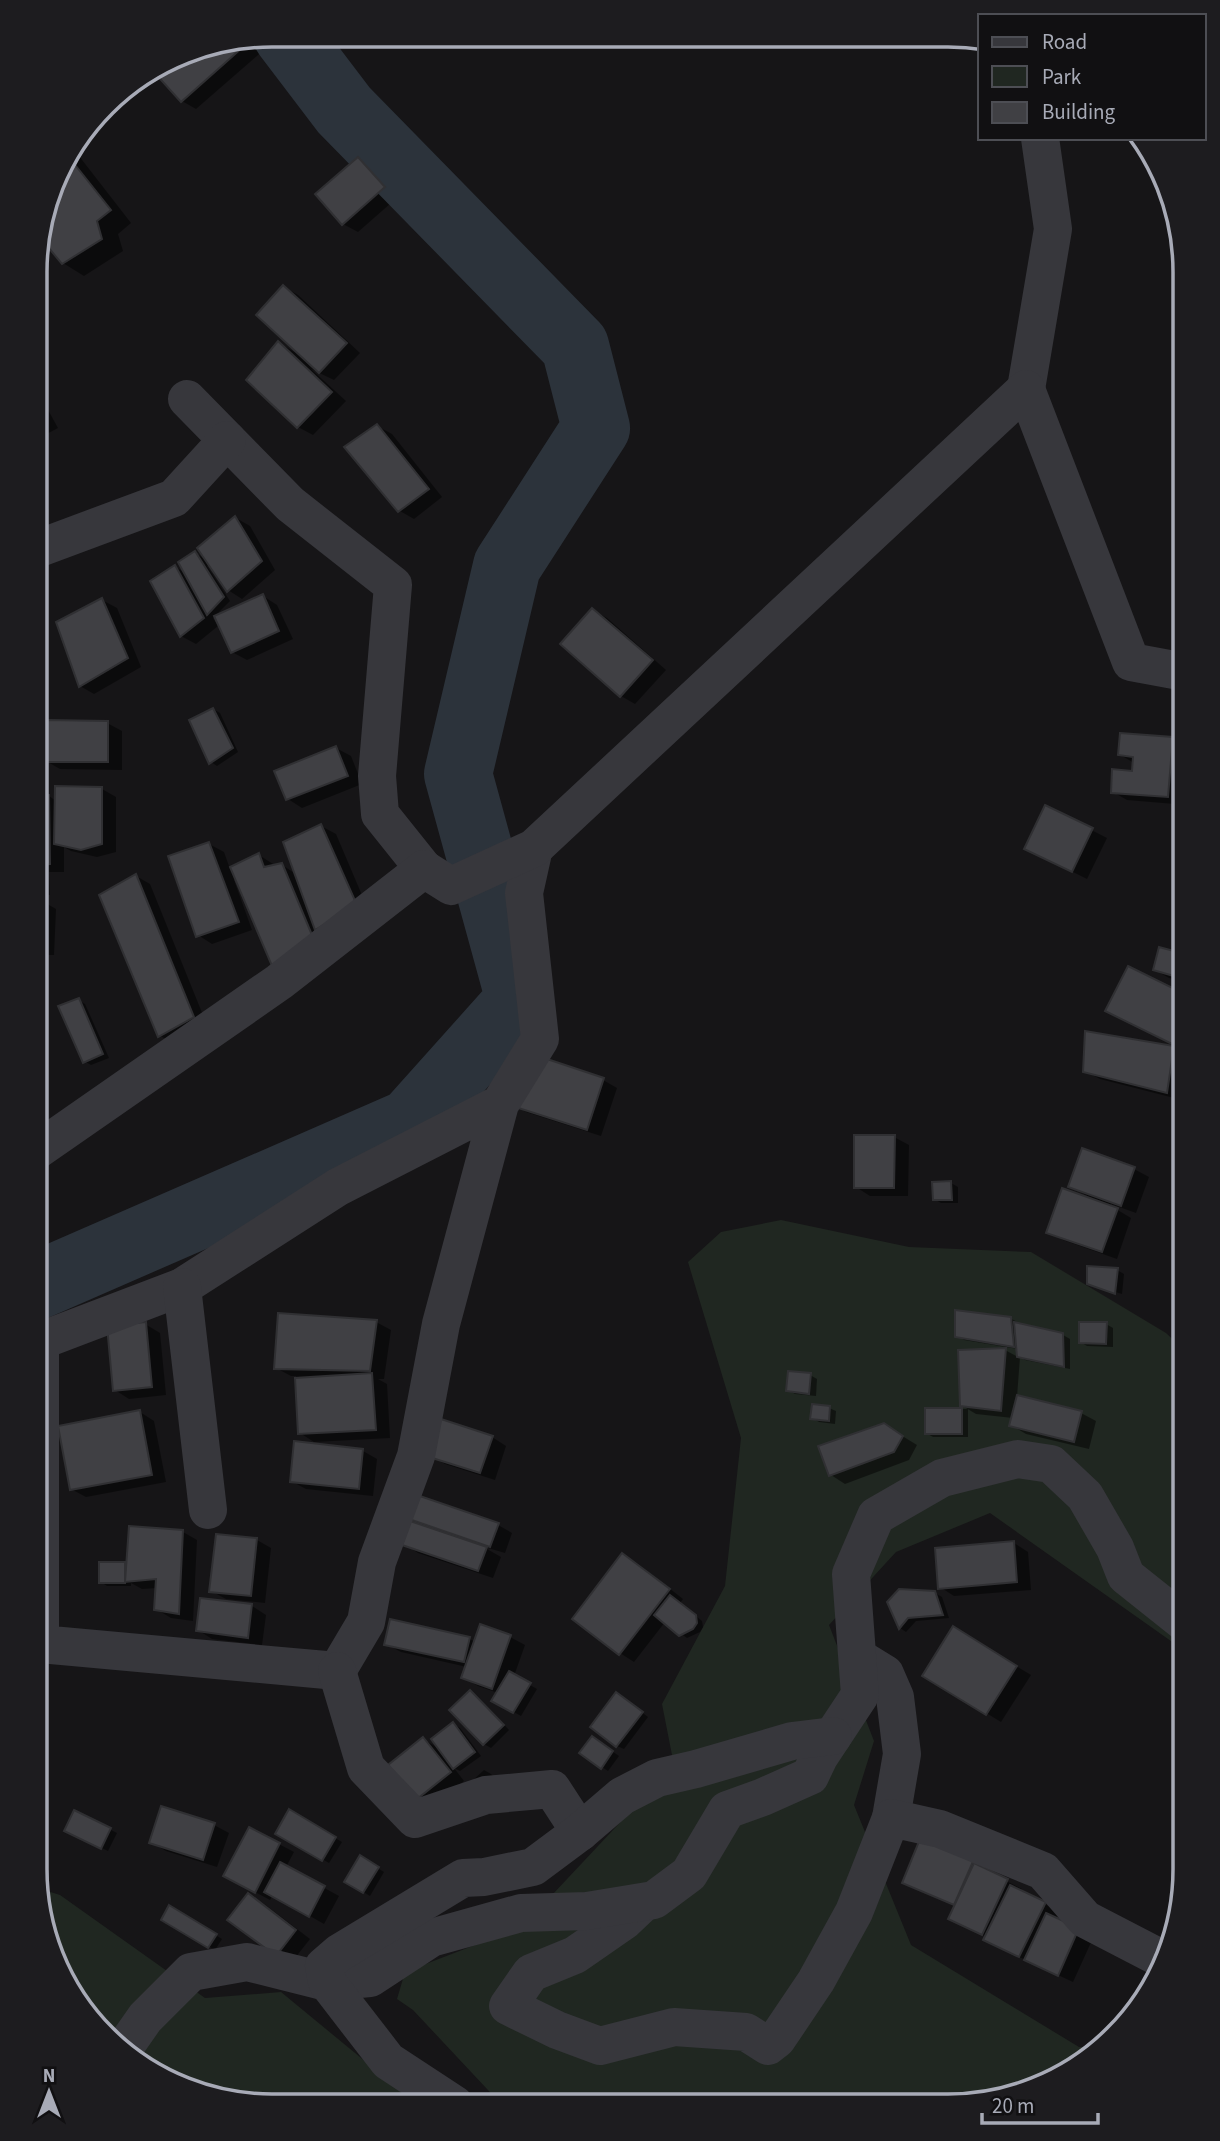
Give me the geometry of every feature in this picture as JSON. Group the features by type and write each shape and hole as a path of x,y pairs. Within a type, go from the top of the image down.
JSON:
{"street":[{"path":"1040,140 1053,229 1026,389 1130,662 1173,670"},
{"path":"47,1143 279,982 437,878 534,848 1026,389"},
{"path":"187,399 290,504 393,585 377,776 380,814 437,878"},
{"path":"47,545 174,498 228,440"},
{"path":"534,848 524,893 540,1038 500,1104 441,1324 416,1456 377,1562 366,1622 337,1671 366,1768 415,1819 486,1796 552,1789 580,1832"},
{"path":"47,1338 182,1287 338,1187 500,1104"},
{"path":"182,1287 208,1510"},
{"path":"129,2041 145,2018 191,1972 247,1962 327,1982 370,1978 430,1938 521,1913 587,1911 654,1900 689,1874 727,1810 810,1776 860,1695 851,1574 876,1516 942,1478 1018,1459 1051,1464 1085,1496 1115,1548 1126,1576 1172,1613"},
{"path":"47,1645 337,1671"},
{"path":"643,1903 624,1922 575,1955 531,1973 508,2006 557,2030 600,2046 674,2027 746,2032 768,2046 777,2039 816,1981 854,1912 891,1818 902,1754 895,1697 885,1674 859,1658"},
{"path":"438,2094 388,2061 327,1982 324,1966 339,1953 463,1878 484,1877 533,1867 622,1796 657,1778 792,1741 833,1736"},
{"path":"891,1818 940,1829 1042,1871 1085,1919 1156,1956"}],"green space":[{"path":"781,1220 909,1247 1031,1252 1172,1339 1172,1642 990,1513 896,1552 829,1625 874,1741 854,1805 911,1945 1079,2047 1084,2047 1047,2071 1020,2082 992,2089 948,2094 492,2094 413,2010 397,1999 405,1972 522,1927 644,1797 672,1755 662,1704 725,1586 741,1438 688,1262 721,1232"},
{"path":"49,1892 60,1895 205,1998 281,1992 405,2094 243,2092 186,2077 160,2064 113,2028 77,1981 59,1941"}],"building":[{"path":"239,51 181,102 159,78 186,64"},
{"path":"358,157 385,187 342,225 315,194"},
{"path":"75,164 111,210 97,221 102,239 62,264 49,248 49,243 59,200"},
{"path":"283,285 347,343 319,373 256,315"},
{"path":"278,341 332,392 297,428 246,380"},
{"path":"377,424 429,489 398,512 344,447"},
{"path":"235,516 262,561 227,592 197,548"},
{"path":"195,551 224,597 207,615 178,562"},
{"path":"175,565 204,618 180,637 150,581"},
{"path":"263,594 279,631 231,653 214,616"},
{"path":"102,598 128,658 79,687 56,622"},
{"path":"592,608 653,660 620,697 560,644"},
{"path":"213,708 233,748 209,764 189,720"},
{"path":"47,720 108,721 108,762 47,762"},
{"path":"1120,733 1173,737 1168,797 1111,793 1112,769 1132,771 1133,757 1118,755"},
{"path":"336,746 348,776 286,800 274,771"},
{"path":"55,786 102,787 102,844 81,850 54,844"},
{"path":"47,795 49,795 50,864 47,864"},
{"path":"1045,805 1093,828 1072,872 1024,849"},
{"path":"321,824 357,905 315,930 283,842"},
{"path":"209,842 239,922 196,937 168,856"},
{"path":"259,853 264,867 282,863 312,935 272,966 230,867"},
{"path":"136,874 194,1017 158,1037 99,895"},
{"path":"1159,947 1173,951 1173,976 1153,970"},
{"path":"1128,966 1173,988 1173,1043 1172,1044 1105,1011"},
{"path":"79,998 103,1054 83,1063 58,1006"},
{"path":"1085,1031 1173,1046 1167,1093 1083,1072"},
{"path":"538,1056 604,1078 587,1130 509,1105"},
{"path":"854,1135 895,1135 894,1188 854,1188"},
{"path":"1082,1148 1135,1167 1121,1206 1068,1187"},
{"path":"951,1181 952,1200 933,1200 932,1182"},
{"path":"1062,1188 1118,1208 1102,1252 1046,1233"},
{"path":"1087,1266 1118,1268 1115,1294 1087,1284"},
{"path":"955,1310 1011,1317 1014,1347 955,1337"},
{"path":"278,1313 377,1320 370,1371 274,1369"},
{"path":"146,1322 152,1387 113,1391 107,1326"},
{"path":"1014,1322 1063,1333 1064,1367 1017,1357"},
{"path":"1079,1322 1107,1322 1106,1344 1079,1343"},
{"path":"1006,1348 1001,1411 960,1406 958,1350"},
{"path":"788,1371 811,1373 809,1394 786,1391"},
{"path":"372,1373 376,1430 298,1434 295,1378"},
{"path":"1017,1395 1082,1411 1074,1442 1009,1426"},
{"path":"812,1404 830,1406 829,1421 810,1419"},
{"path":"925,1408 962,1408 962,1434 925,1434"},
{"path":"140,1410 152,1475 70,1490 58,1426"},
{"path":"441,1419 493,1436 480,1473 429,1457"},
{"path":"884,1423 903,1436 894,1452 829,1476 818,1446"},
{"path":"294,1441 363,1449 359,1489 290,1482"},
{"path":"414,1494 499,1523 490,1547 406,1518"},
{"path":"410,1521 487,1547 478,1571 402,1545"},
{"path":"129,1526 183,1530 179,1614 154,1610 156,1579 125,1582"},
{"path":"216,1534 257,1538 251,1596 209,1592"},
{"path":"1014,1541 1017,1582 938,1589 935,1548"},
{"path":"622,1553 670,1589 619,1655 572,1619"},
{"path":"99,1562 125,1562 125,1583 99,1583"},
{"path":"899,1589 935,1591 943,1615 908,1618 899,1629 887,1602"},
{"path":"670,1595 696,1615 697,1623 693,1629 679,1636 654,1615"},
{"path":"200,1598 252,1604 248,1638 196,1631"},
{"path":"390,1619 470,1637 464,1662 384,1645"},
{"path":"480,1624 511,1635 492,1689 461,1678"},
{"path":"953,1626 1017,1666 986,1715 922,1676"},
{"path":"509,1671 531,1683 513,1713 491,1701"},
{"path":"470,1690 504,1725 483,1745 449,1710"},
{"path":"616,1692 643,1712 616,1747 590,1727"},
{"path":"453,1722 475,1752 453,1769 431,1739"},
{"path":"592,1736 613,1751 601,1769 579,1753"},
{"path":"423,1737 451,1772 417,1799 388,1765"},
{"path":"161,1806 215,1823 203,1860 149,1843"},
{"path":"289,1809 336,1837 322,1861 275,1834"},
{"path":"74,1810 111,1828 101,1849 64,1831"},
{"path":"249,1827 280,1843 255,1893 223,1876"},
{"path":"922,1834 975,1857 954,1905 902,1883"},
{"path":"360,1855 379,1867 363,1893 344,1882"},
{"path":"280,1862 325,1886 309,1917 264,1892"},
{"path":"974,1863 1008,1879 982,1935 948,1919"},
{"path":"1010,1885 1046,1902 1019,1957 983,1940"},
{"path":"248,1893 296,1930 276,1956 227,1920"},
{"path":"169,1905 217,1934 208,1948 161,1920"},
{"path":"1046,1913 1079,1928 1058,1976 1024,1960"}],"waterway":[{"path":"47,1281 410,1123 520,1000 458,774 507,566 596,428 575,346 344,110 297,48"}]}
